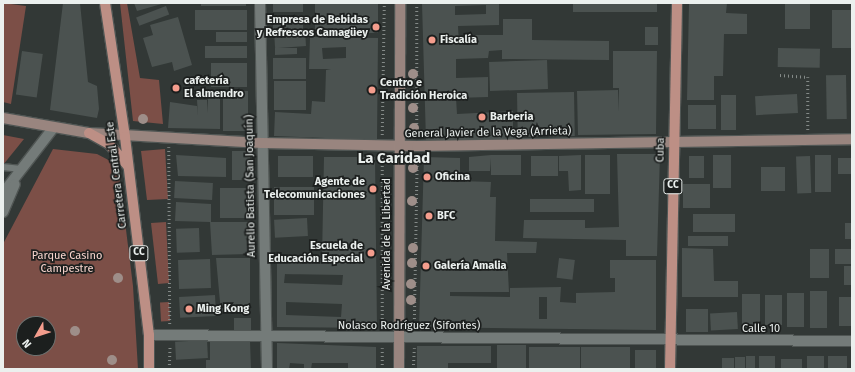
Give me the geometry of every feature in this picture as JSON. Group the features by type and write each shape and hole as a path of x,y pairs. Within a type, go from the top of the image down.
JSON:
{"main road":[{"name":"Carretera Central Este","path":"105,3 125,137 148,335 149,369"},
{"name":"Avenida de la Libertad","path":"398,369 400,3"},
{"name":"Cuba","path":"670,369 673,143 677,3"},
{"name":"General Javier de la Vega (Arrieta)","path":"3,118 89,133 125,137 262,143 418,146 852,140"},
{"path":"89,133 109,144 128,167"}],"street":[{"name":"Aurelio Batista (San Joaquín)","path":"260,3 267,369"},
{"path":"3,194 18,178 54,127"},
{"path":"3,212 18,178"},
{"name":"Nolasco Rodríguez (Sifontes)","path":"148,335 267,338 398,337 670,340"},
{"name":"Calle 10","path":"670,340 852,341"}],"lane":[{"path":"3,167 24,169"}],"path":[{"path":"382,369 382,146 384,3"},
{"path":"413,369 418,146 417,3"},
{"path":"780,75 808,77 808,140"},
{"path":"169,139 169,369"}],"green space":[{"path":"3,3 26,6 11,104 3,102"},
{"path":"120,3 127,3 140,78 159,80 163,124 133,121"},
{"path":"3,135 24,139 3,165"},
{"name":"Parque Casino Campestre","path":"53,149 97,154 118,165 133,286 138,369 3,369 3,244"},
{"path":"165,149 168,199 147,200 141,151"},
{"path":"166,222 169,283 158,284 151,223"},
{"path":"160,302 169,302 170,321 161,321"}],"building":[{"path":"63,3 80,3 88,82 97,86 99,109 97,118 50,110"},
{"path":"134,3 165,3 137,11"},
{"path":"201,3 246,3 246,6 201,6"},
{"path":"273,3 303,3 303,12 273,12"},
{"path":"315,3 378,3 378,33 315,33"},
{"path":"422,3 499,3 499,25 458,26 459,45 476,45 475,35 503,35 503,19 532,19 532,40 609,41 609,60 502,59 502,50 489,51 488,58 456,59 456,78 488,77 488,97 456,98 457,114 513,111 513,140 426,141","holes":["486,5 486,14 455,15 455,6"]},
{"path":"573,3 657,3 657,12 573,12"},
{"path":"689,3 727,3 726,13 747,14 747,34 724,34 723,76 714,76 714,100 687,100"},
{"path":"785,3 810,3 810,29 785,29"},
{"path":"166,6 169,14 139,26 136,17"},
{"path":"195,10 247,10 247,30 195,30"},
{"path":"832,10 852,10 852,48 832,48"},
{"path":"273,16 303,16 303,29 273,29"},
{"path":"178,17 192,65 174,71 172,62 152,67 143,38 153,35 150,25"},
{"path":"645,27 658,27 658,45 645,45"},
{"path":"305,31 306,46 275,48 274,33"},
{"path":"216,32 247,32 247,42 216,42"},
{"path":"310,37 378,38 377,140 274,136 275,112 311,114 312,101 325,102 326,70 331,69 309,69","holes":["346,47 346,58 323,59 322,48"]},
{"path":"205,46 247,46 247,58 205,58"},
{"path":"275,48 297,48 297,54 275,55"},
{"path":"778,48 820,49 820,68 778,67"},
{"path":"22,51 43,54 37,97 16,95"},
{"path":"613,51 657,51 656,134 578,135 577,91 618,90 619,112 619,88 613,88"},
{"path":"273,58 306,58 306,79 273,79"},
{"path":"547,60 548,89 490,91 489,62"},
{"path":"211,63 247,63 247,87 211,87"},
{"path":"826,75 846,75 847,119 827,119"},
{"path":"274,81 306,81 306,110 274,110"},
{"path":"223,91 248,91 248,131 223,131"},
{"path":"208,92 220,93 220,129 168,128 170,102 197,106 198,116 197,100 207,100 208,113"},
{"path":"574,92 575,136 518,137 517,93"},
{"path":"797,94 798,113 756,115 755,96"},
{"path":"721,95 736,95 736,130 721,130"},
{"path":"688,105 716,105 716,129 688,129"},
{"path":"232,151 250,151 250,180 232,180"},
{"path":"617,154 660,154 657,256 626,256 626,240 523,238 524,220 585,220 585,228 619,227"},
{"path":"176,155 226,158 226,177 178,176"},
{"path":"521,155 521,175 491,175 491,158 490,171 469,171 469,157"},
{"path":"581,155 581,190 569,191 568,171 559,171 559,156"},
{"path":"585,155 610,155 610,194 585,194"},
{"path":"713,155 731,155 731,188 713,188"},
{"path":"815,155 831,155 831,192 815,192"},
{"path":"278,156 313,156 313,177 278,177"},
{"path":"531,156 558,156 558,176 531,176"},
{"path":"689,156 704,156 704,178 689,178"},
{"path":"796,156 810,156 811,193 797,193"},
{"path":"324,157 375,157 377,328 277,327 277,258 322,258","holes":["285,274 343,275 342,285 284,283","286,302 342,304 341,317 286,315"]},
{"path":"424,157 460,158 460,181 491,182 490,197 496,197 495,241 537,242 536,253 507,253 509,292 450,292 450,296 510,297 510,288 561,287 560,302 576,303 576,293 615,292 615,278 610,278 610,260 656,260 656,330 419,327","holes":["539,297 547,297 547,319 539,319"]},
{"path":"838,158 852,158 852,174 838,174"},
{"path":"761,167 785,167 785,191 761,191"},
{"path":"175,181 213,183 212,200 174,198"},
{"path":"683,184 710,184 710,208 683,208"},
{"path":"274,187 314,187 314,215 274,215"},
{"path":"220,188 252,188 252,218 220,218"},
{"path":"530,199 594,199 594,212 530,212"},
{"path":"176,202 211,204 211,222 249,222 249,254 212,255 210,222 175,221"},
{"path":"693,214 735,214 735,232 693,232"},
{"path":"307,218 308,236 275,238 274,220"},
{"path":"845,223 852,223 852,239 845,239"},
{"path":"199,228 200,252 177,253 176,229"},
{"path":"688,236 728,236 728,246 688,246"},
{"path":"682,248 713,249 714,281 738,281 738,297 682,297"},
{"path":"810,249 829,249 829,278 810,278"},
{"path":"835,249 852,249 852,264 835,264"},
{"path":"216,258 250,258 250,313 221,313"},
{"path":"559,258 575,260 572,280 557,278"},
{"path":"210,259 211,288 179,289 178,260"},
{"path":"844,266 852,266 852,285 844,285"},
{"path":"810,291 827,291 827,328 810,328"},
{"path":"787,293 804,293 804,327 787,327"},
{"path":"742,294 760,294 760,328 742,328"},
{"path":"215,295 216,316 180,318 179,297"},
{"path":"765,295 782,295 782,325 765,325"},
{"path":"839,297 852,297 852,326 839,326"},
{"path":"686,309 708,309 708,332 686,332"},
{"path":"737,312 738,329 711,330 710,313"},
{"path":"234,318 251,318 251,330 234,330"},
{"path":"207,340 208,358 176,360 175,342"},
{"path":"210,341 250,341 251,369 206,369 206,360 210,360"},
{"path":"277,343 376,347 376,369 348,369 348,363 312,363 311,369 304,369 304,364 290,363 289,369 277,369"},
{"path":"497,345 526,345 526,369 497,369"},
{"path":"417,346 491,346 491,363 448,363 448,369 417,369"},
{"path":"529,347 580,347 580,369 529,369"},
{"path":"581,347 630,347 630,369 581,369"},
{"path":"635,350 656,350 656,369 635,369"},
{"path":"746,356 755,356 755,369 746,369"},
{"path":"759,356 775,356 775,369 759,369"},
{"path":"807,356 824,356 824,369 807,369"},
{"path":"828,356 847,356 847,369 828,369"},
{"path":"735,357 745,357 745,369 735,369"},
{"path":"722,358 734,358 734,369 722,369"},
{"path":"781,359 802,359 802,369 781,369"}],"place":[{"name":"Empresa de Bebidas y Refrescos Camagüey","path":"376,27"},
{"name":"Fiscalía","path":"432,40"},
{"name":"cafetería El almendro","path":"176,88"},
{"name":"Centro e Tradición Heroica","path":"372,90"},
{"name":"Barberia","path":"482,117"},
{"name":"Oficina","path":"427,177"},
{"name":"Agente de Telecomunicaciones","path":"373,189"},
{"name":"BFC","path":"429,216"},
{"name":"Escuela de Educación Especial","path":"371,253"},
{"name":"Galería Amalia","path":"426,266"},
{"name":"Ming Kong","path":"189,309"}],"district":[{"name":"La Caridad","path":"394,159"}]}
